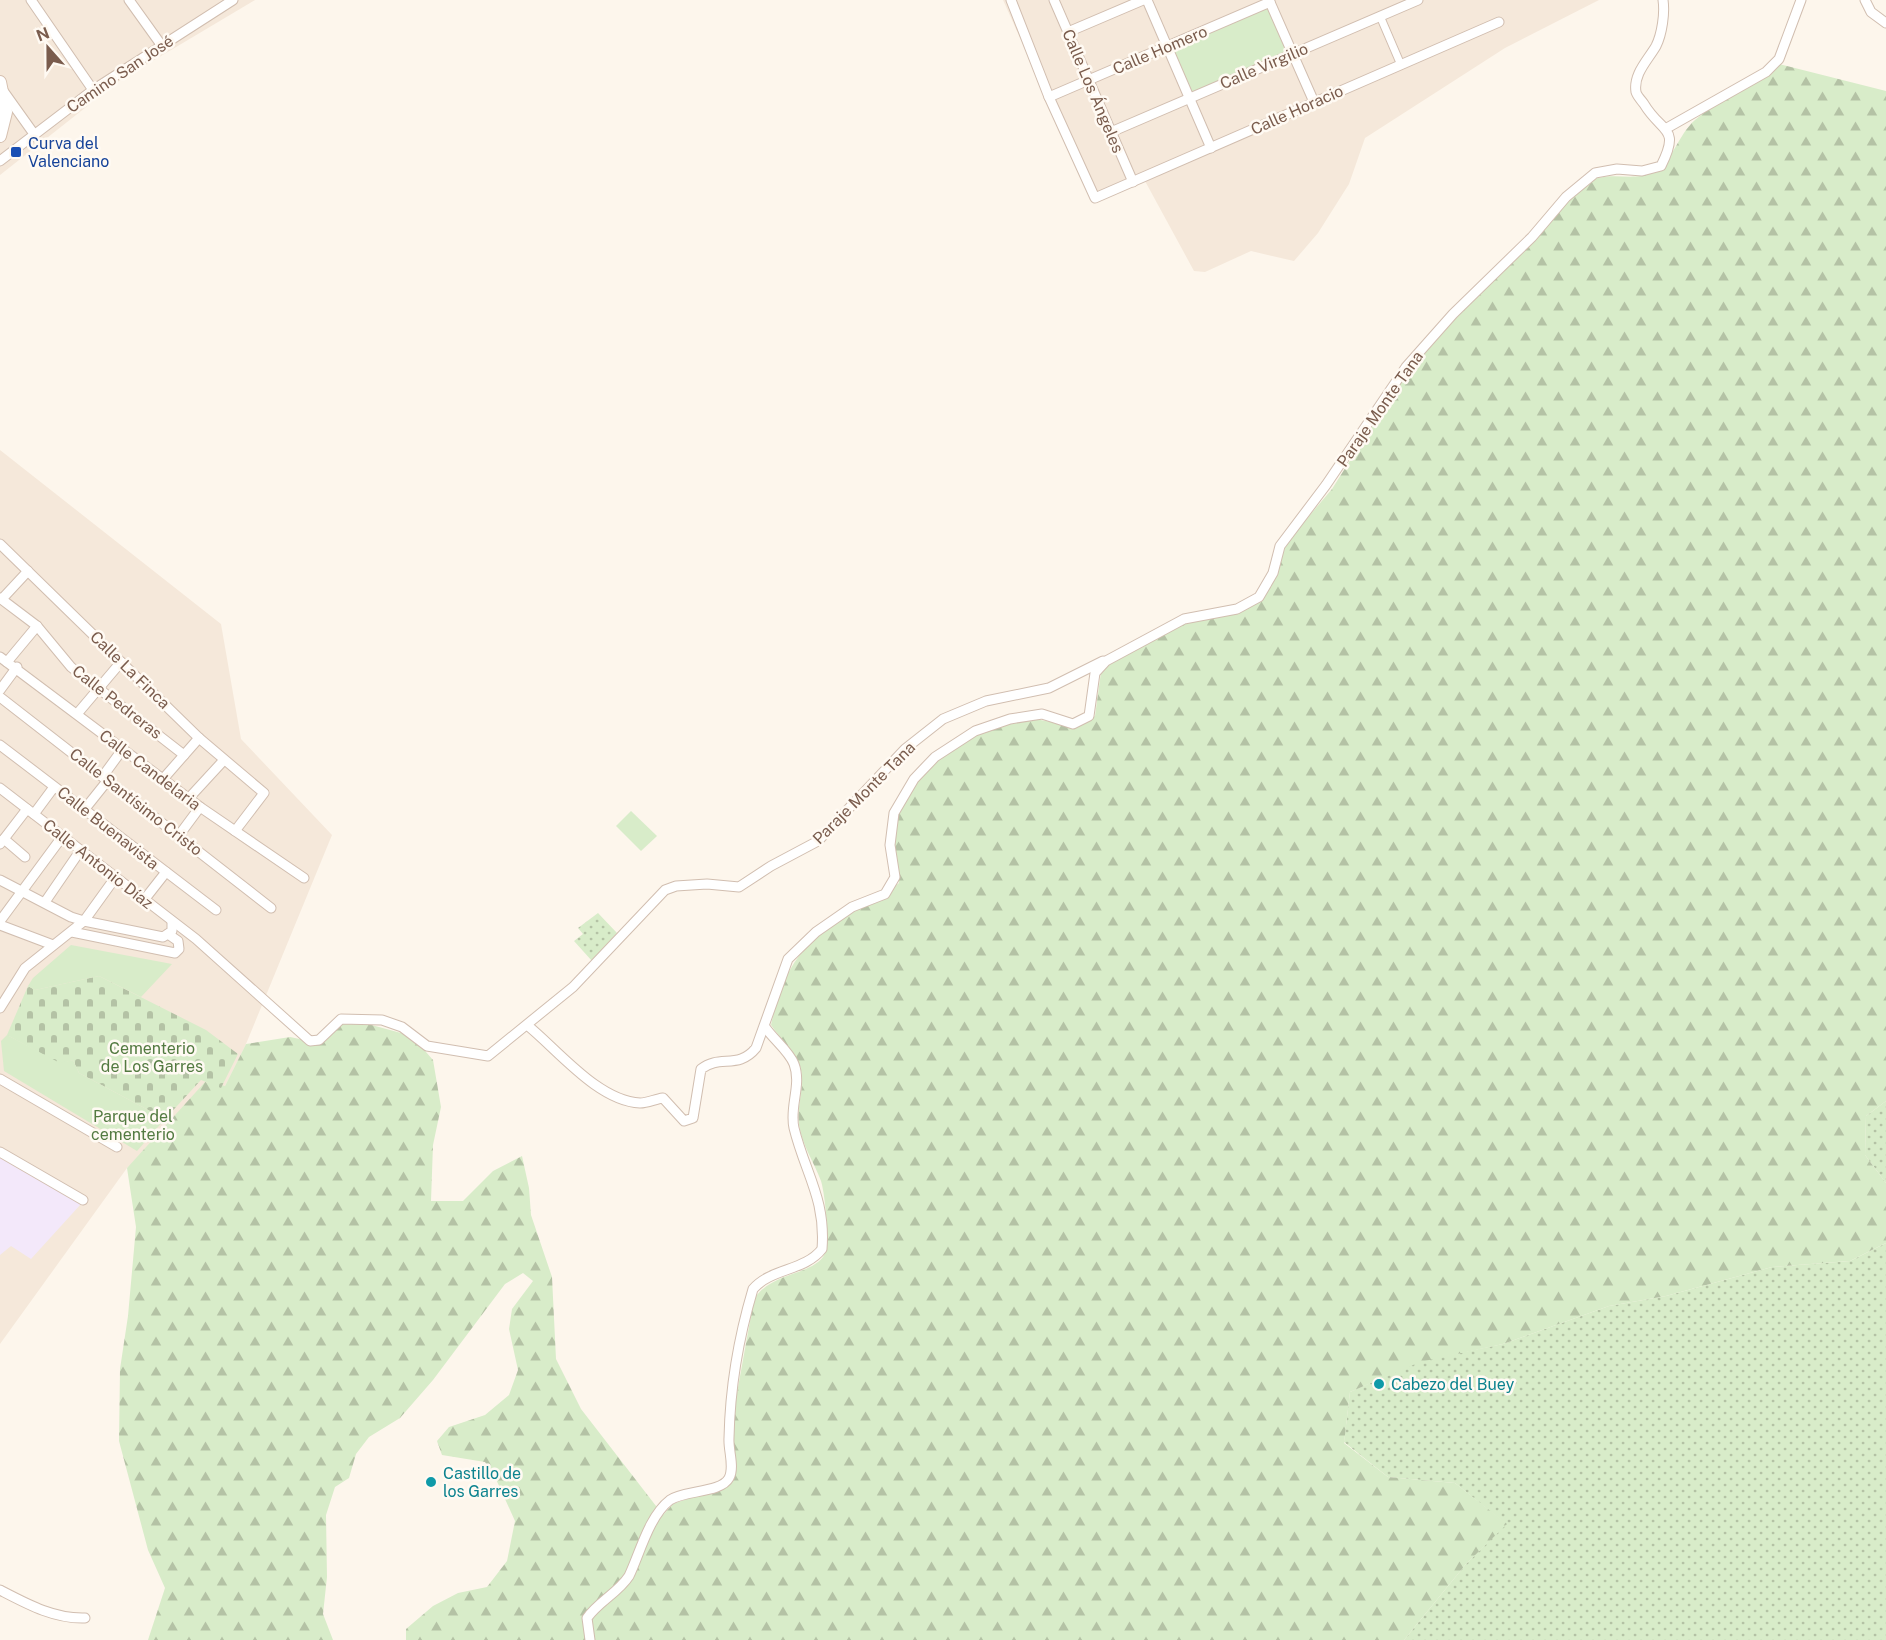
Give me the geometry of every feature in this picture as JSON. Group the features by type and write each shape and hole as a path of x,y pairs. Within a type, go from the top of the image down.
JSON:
{"main road":[{"path":"0,136 6,112 2,87"}],"street":[{"path":"31,0 93,90"},
{"path":"129,0 162,46"},
{"name":"Camino San José","path":"0,161 93,90 233,0"},
{"path":"1011,0 1049,97"},
{"name":"Calle Los Ángeles","path":"1054,0 1133,182"},
{"path":"1068,32 1145,0 1211,148"},
{"name":"Calle Virgilio","path":"1111,132 1418,0"},
{"path":"1663,0 1665,9 1657,43 1640,68 1636,92 1653,119 1667,128 1766,72 1779,59 1801,0"},
{"path":"1865,0 1871,12 1886,23"},
{"path":"1270,1 1314,102"},
{"name":"Calle Homero","path":"1049,97 1270,1"},
{"path":"1380,16 1401,65"},
{"name":"Calle Horacio","path":"1049,97 1095,198 1499,22"},
{"path":"2,87 34,134"},
{"path":"6,112 15,112 21,116"},
{"name":"Paraje Monte Tana","path":"310,1041 319,1040 341,1018 382,1020 402,1027 427,1046 488,1056 573,987 665,890 676,886 697,885 739,887 771,866 818,841 905,749 944,719 986,701 1049,688 1106,661 1184,619 1237,609 1259,597 1272,573 1280,546 1326,485 1406,367 1453,314 1532,237 1566,197 1594,173 1617,169 1642,171 1661,166 1668,152 1671,137 1667,128"},
{"path":"0,148 5,153 11,153"},
{"name":"Calle La Finca","path":"1,548 28,571 199,738 264,793 236,831"},
{"path":"1,599 28,571"},
{"name":"Calle Pedreras","path":"1,599 37,626 71,668 184,754"},
{"path":"4,659 37,626"},
{"name":"Calle Candelaria","path":"4,659 200,807 304,878"},
{"name":"Paraje Monte Tana","path":"527,1025 596,1085 626,1100 640,1103 663,1098 684,1121 693,1118 701,1070 708,1064 745,1059 756,1048 788,959 816,932 852,907 885,894 895,877 890,845 894,813 914,779 935,757 975,731 1010,719 1042,714 1073,724 1089,716 1095,673 1106,661"},
{"path":"77,714 121,662"},
{"path":"0,690 17,667"},
{"name":"Calle Santísimo Cristo","path":"0,697 180,834 271,908"},
{"path":"163,779 199,738"},
{"name":"Calle Buenavista","path":"0,745 216,910"},
{"path":"84,810 122,750"},
{"path":"189,798 224,760"},
{"path":"25,857 2,841 54,787"},
{"name":"Calle Antonio Díaz","path":"0,788 193,937 310,1041"},
{"path":"180,834 200,807"},
{"path":"53,945 0,923 62,837"},
{"path":"45,902 80,851"},
{"path":"144,900 166,872"},
{"path":"0,1008 25,968 84,921 115,878"},
{"path":"0,880 84,921 163,937 172,931 172,922"},
{"path":"72,932 166,953 175,953 180,945 193,937"},
{"path":"168,934 180,945"},
{"path":"591,1640 587,1618 594,1607 623,1585 664,1506 678,1496 720,1486 730,1478 732,1469 728,1448 729,1406 753,1289 760,1281 804,1263 822,1249 822,1215 816,1188 794,1126 797,1077 793,1061 765,1028"},
{"path":"0,1079 117,1148"},
{"path":"0,1152 83,1200"},
{"path":"0,1590 39,1609 70,1619 86,1618"}],"shaded area":[{"path":"0,0 255,0 119,81 0,175"},
{"path":"1003,0 1599,0 1505,48 1365,138 1349,184 1318,233 1294,261 1251,251 1205,272 1194,271 1145,181 1093,201"},
{"path":"0,450 221,624 241,739 332,835 246,1044 225,1086 127,1168 0,1344"},
{"path":"0,1158 81,1204 31,1259 11,1246 0,1255"}],"green space":[{"path":"1270,2 1293,54 1190,98 1167,46"},
{"path":"1779,64 1886,91 1886,1101 1866,1116 1865,1155 1886,1183 1886,1243 1850,1261 1772,1267 1666,1296 1609,1306 1503,1344 1420,1362 1350,1392 1344,1443 1388,1477 1455,1483 1507,1524 1466,1564 1404,1640 406,1640 406,1629 433,1606 458,1593 487,1587 507,1561 515,1521 495,1477 485,1462 442,1455 437,1441 449,1427 485,1415 509,1395 518,1370 509,1329 512,1309 533,1281 523,1273 505,1284 433,1380 400,1418 369,1437 356,1454 349,1478 335,1487 326,1515 327,1577 323,1614 333,1640 148,1640 165,1588 148,1550 119,1441 120,1369 128,1316 136,1227 127,1168 205,1082 225,1086 246,1044 290,1037 319,1043 342,1024 368,1024 412,1036 433,1060 441,1107 433,1145 431,1201 463,1201 493,1171 522,1156 529,1188 531,1215 552,1277 556,1359 581,1409 663,1515 673,1504 728,1484 733,1415 754,1299 770,1284 816,1263 823,1257 827,1242 823,1188 799,1125 802,1073 795,1056 771,1025 776,1005 789,972 808,946 835,924 899,883 893,843 895,825 908,796 918,782 929,768 953,747 976,734 1025,719 1067,725 1084,722 1095,716 1101,672 1115,660 1178,624 1238,612 1265,593 1272,584 1287,542 1332,489 1407,370 1442,328 1586,183 1604,177 1637,176 1652,172 1671,155 1695,120"},
{"path":"631,811 657,836 641,851 616,826"},
{"path":"598,913 617,933 592,961 574,941 583,934 578,928"},
{"path":"71,945 172,964 141,997 99,976 35,990 28,986 33,978"},
{"name":"Cementerio de Los Garres","path":"99,976 206,1030 238,1054 221,1088 201,1080 165,1119 79,1073 73,1060 60,1064 7,1035 28,986 35,990"},
{"name":"Parque del cementerio","path":"7,1035 60,1063 73,1060 79,1073 165,1119 137,1151 4,1071 1,1041"},
{"path":"1886,1101 1886,1183 1865,1155 1866,1116"},
{"path":"1886,1243 1886,1640 1404,1640 1466,1564 1506,1524 1455,1483 1388,1477 1344,1442 1350,1392 1420,1361 1503,1344 1609,1306 1666,1296 1772,1267 1850,1261"}],"place":[{"name":"Curva del Valenciano","path":"16,152"},
{"name":"Cabezo del Buey","path":"1379,1384"},
{"name":"Castillo de los Garres","path":"431,1482"}]}
